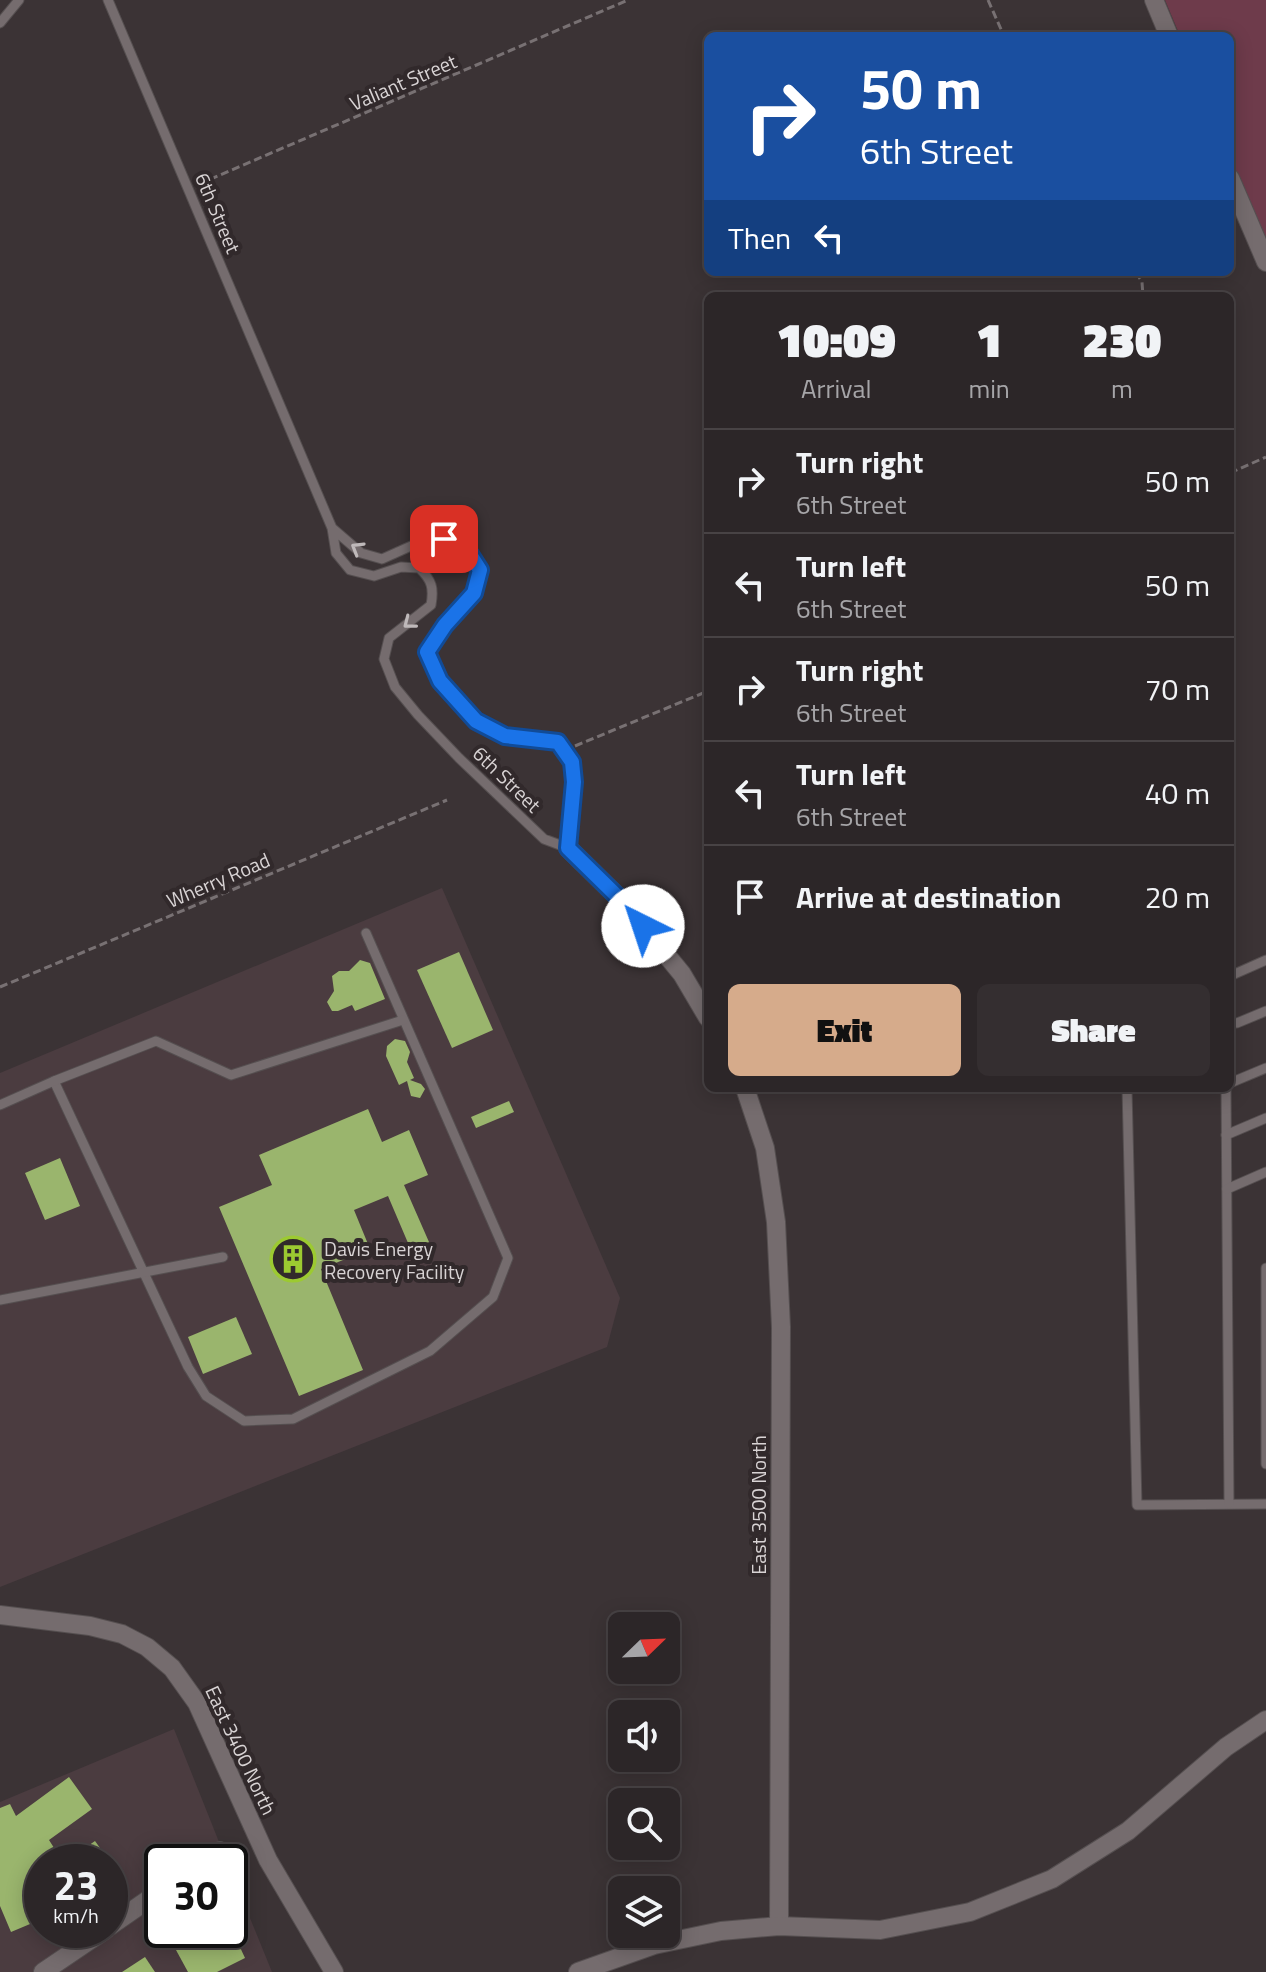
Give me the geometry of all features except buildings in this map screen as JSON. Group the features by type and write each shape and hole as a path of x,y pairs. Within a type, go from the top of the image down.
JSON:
{"street":[{"path":"1154,0 1167,32"},
{"path":"1234,187 1266,262"},
{"path":"568,848 623,902 673,962 704,1012"},
{"name":"East 3500 North","path":"746,1092 767,1163 776,1222 781,1327 779,1926"},
{"name":"East 3400 North","path":"0,1615 90,1626 122,1634 147,1647 172,1668 197,1703 268,1860 334,1972"},
{"path":"578,1972 654,1945 721,1931 779,1926 880,1930 970,1912 1052,1879 1128,1831 1226,1747 1266,1720"},
{"path":"43,1972 78,1948"}],"lane":[{"path":"0,23 19,0"},
{"name":"6th Street","path":"108,0 332,528 336,553 350,570 374,576 401,567 419,568 429,578 434,590 431,605 389,638 384,659 395,687 459,758 544,839 568,848 574,782 572,762 558,742 505,736 476,721 440,681 427,652 445,625 474,593 480,570 464,545 444,539 420,542 382,559 361,553 332,528"},
{"path":"54,1081 188,1367 206,1396 244,1421 293,1419 430,1351 493,1297 508,1258 366,933"},
{"path":"1234,974 1266,960"},
{"path":"1234,1023 1266,1011"},
{"path":"0,1105 156,1041 231,1075 403,1020"},
{"path":"1234,1081 1266,1068"},
{"path":"1127,1092 1137,1505 1266,1504"},
{"path":"1226,1092 1229,1503"},
{"path":"1226,1135 1266,1118"},
{"path":"1227,1189 1266,1172"},
{"path":"0,1300 223,1257"},
{"path":"1266,1268 1266,1464"}],"path":[{"name":"Valiant Street","path":"188,189 628,0"},
{"path":"988,0 1002,32"},
{"path":"1234,471 1266,457"},
{"path":"575,746 704,693"},
{"name":"Wherry Road","path":"0,987 447,800"}],"shaded area":[{"path":"1165,0 1266,0 1266,242 1234,166 1234,32 1178,32"},
{"path":"442,888 620,1298 607,1347 0,1587 0,1073"},
{"path":"174,1729 220,1844 144,1844 144,1948 248,1948 248,1913 272,1972 0,1972 0,1802"}],"place":[{"name":"Davis Energy Recovery Facility","path":"293,1259"}],"route":[{"path":"444,539 464,545 480,570 474,593 445,625 427,652 440,681 476,721 505,736 558,742 572,762 574,782 568,848 643,926"}]}
